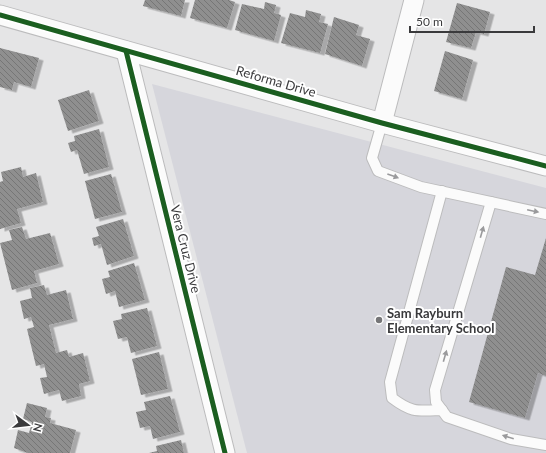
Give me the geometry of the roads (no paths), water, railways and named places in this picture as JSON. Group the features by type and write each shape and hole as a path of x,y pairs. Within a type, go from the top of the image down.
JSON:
{"street":[{"path":"382,123 414,0"},
{"name":"Reforma Drive","path":"0,15 382,123 546,166"},
{"name":"Vera Cruz Drive","path":"126,50 225,453"}],"lane":[{"path":"382,123 372,158 378,171 422,187 546,214"},
{"path":"442,191 390,382 392,398 406,409 418,411 442,410"},
{"path":"491,202 435,390 436,402 447,417 511,439 546,445"}],"place":[{"name":"Sam Rayburn Elementary School","path":"379,320"}]}
